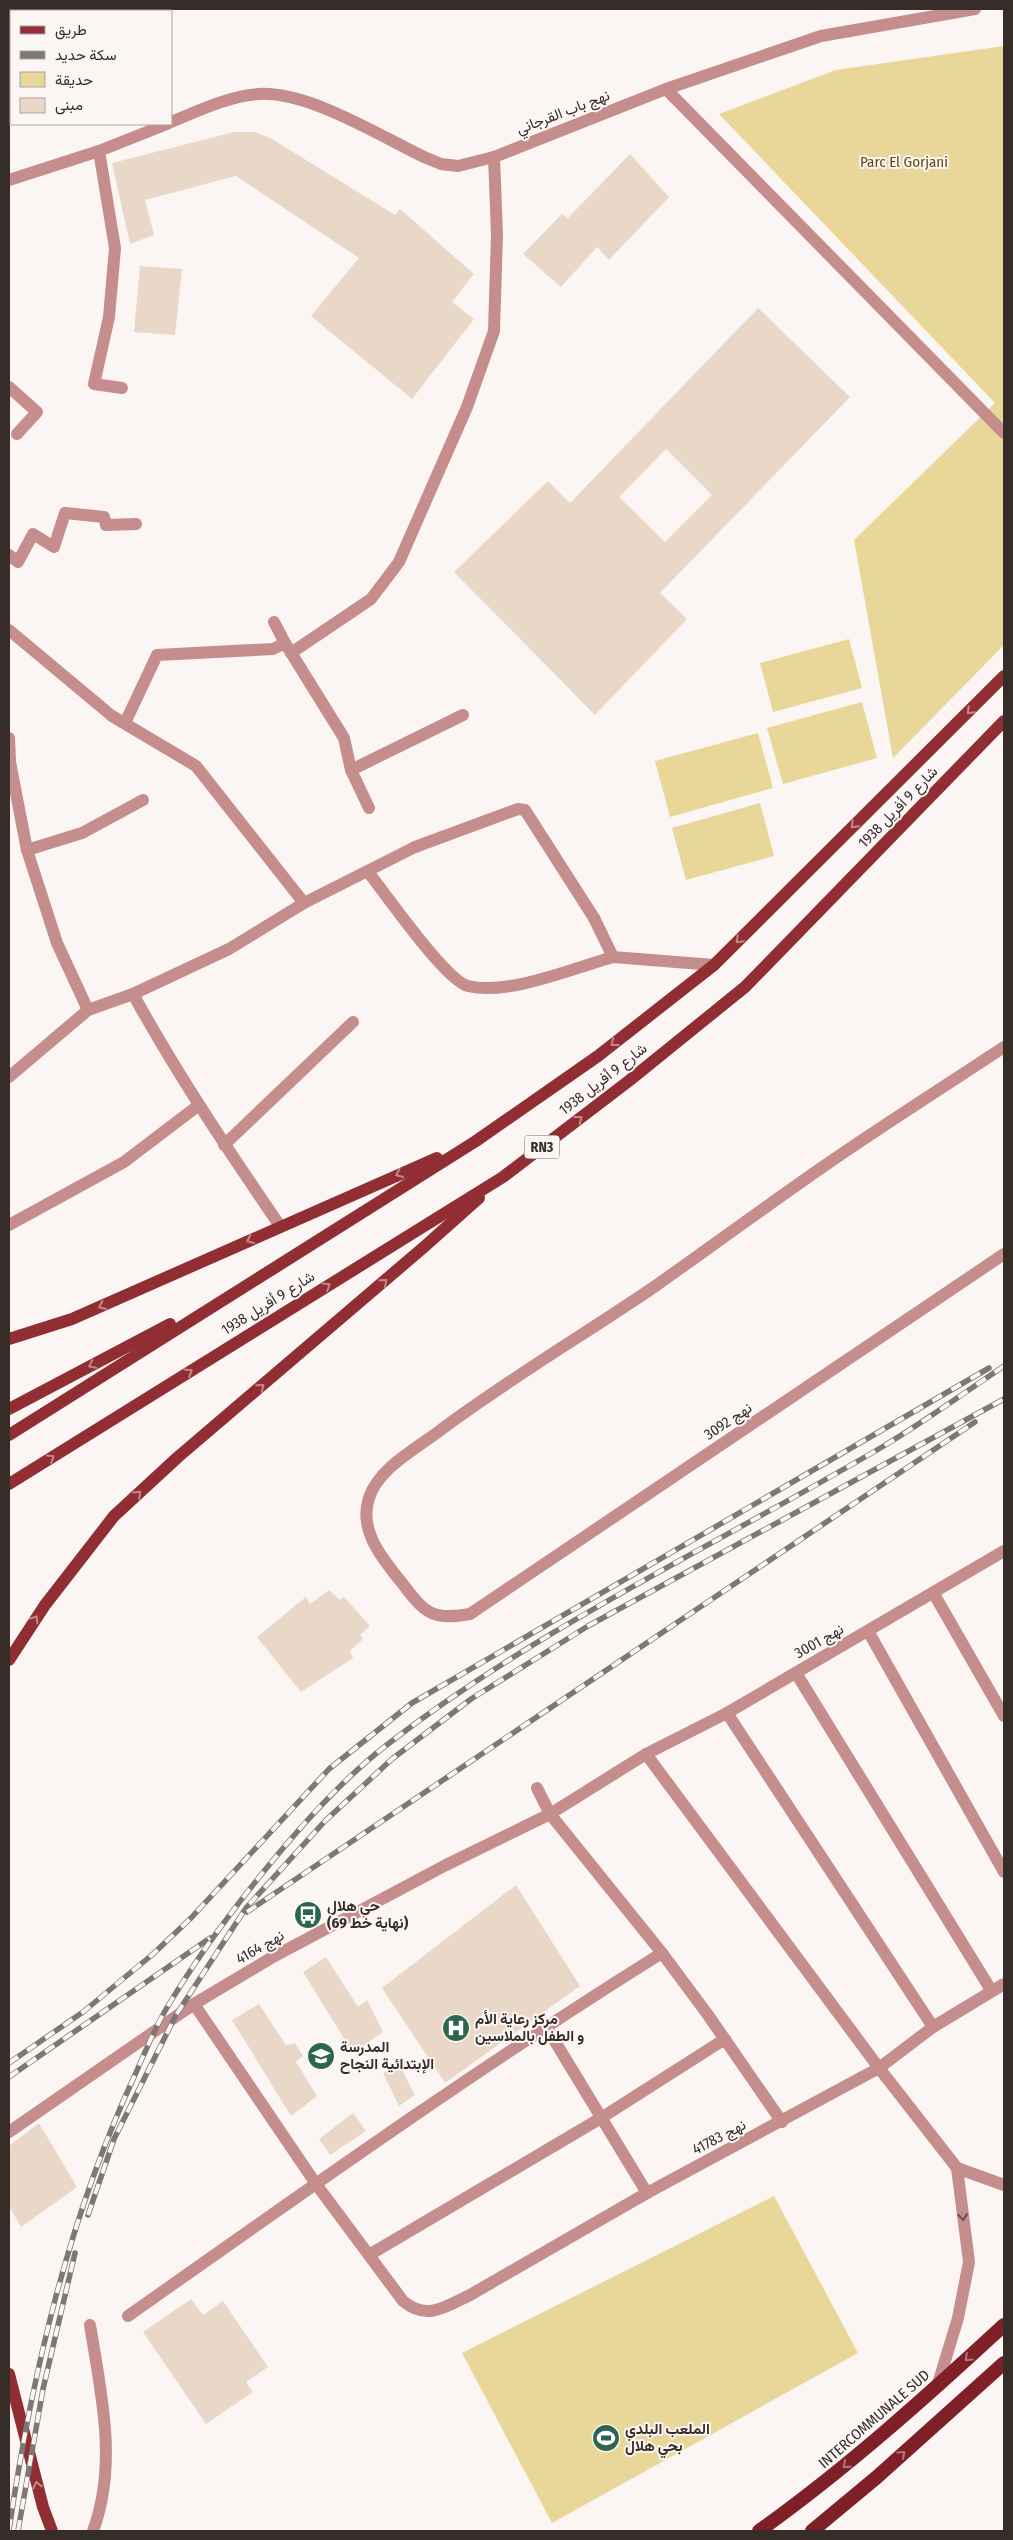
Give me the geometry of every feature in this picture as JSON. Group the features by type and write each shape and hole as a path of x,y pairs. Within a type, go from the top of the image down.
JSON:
{"highway":[{"name":"INTERCOMMUNALE SUD","path":"759,2531 809,2495 937,2386 1004,2325"},
{"path":"812,2531 877,2477 1004,2362"}],"main road":[{"name":"شارع 9 أفريل 1938","path":"9,1436 476,1141 598,1056 714,965 1004,676"},
{"name":"شارع 9 أفريل 1938","path":"9,1484 503,1177 630,1080 745,987 1004,721"},
{"path":"9,1339 72,1319 476,1141"},
{"path":"9,1660 45,1605 114,1516 178,1457 424,1248 503,1177"},
{"path":"9,1409 244,1286"},
{"path":"9,2374 43,2507 52,2531"}],"street":[{"name":"نهج باب القرجاني","path":"172,122 214,105 257,94 282,94 306,100 441,164 458,166 494,157 666,89 821,36 975,9"},
{"path":"666,89 1004,433"},
{"path":"9,180 99,150 164,125"},
{"path":"99,150 115,248 109,317 94,384 122,388"},
{"path":"124,723 157,655 288,648 371,599 399,562 467,407 494,331 496,235 494,157"},
{"path":"9,387 37,412 17,434"},
{"path":"9,555 18,562 33,534 54,547 65,513 104,517 106,525 136,524"},
{"path":"274,622 344,738 351,770 369,808"},
{"path":"9,630 78,689 124,723 196,766 304,903"},
{"path":"351,770 463,715"},
{"path":"9,738 10,762 27,850 57,943 88,1010"},
{"path":"27,850 82,833 143,800"},
{"path":"9,1077 88,1010 132,994 229,949 304,903 415,847 518,809 525,810 594,918 613,957"},
{"path":"368,872 445,970 467,986 495,989 613,957 714,965"},
{"path":"132,994 160,1044 224,1145 280,1226"},
{"path":"224,1145 353,1022"},
{"name":"نهج 3092","path":"1004,1047 828,1163 652,1288 477,1403 397,1462 378,1481 369,1497 365,1516 370,1537 386,1564 420,1608 438,1616 450,1618 470,1614 1004,1254"},
{"path":"9,1225 124,1162 199,1105"},
{"name":"نهج 3001","path":"646,1754 727,1713 934,1594 1004,1551"},
{"path":"934,1594 1004,1716"},
{"path":"868,1631 1004,1872"},
{"path":"796,1673 991,1990"},
{"path":"727,1713 933,2026"},
{"path":"646,1754 879,2068 957,2168 969,2262 958,2318 937,2386"},
{"name":"نهج 4164","path":"9,2132 194,2004 289,1949 446,1865 550,1814 646,1754"},
{"path":"538,1788 550,1814 662,1953 725,2039 782,2122"},
{"path":"128,2316 545,2025 662,1953"},
{"name":"نهج 41783","path":"369,2256 403,2301 413,2310 421,2312 443,2308 470,2295 647,2193 782,2122 879,2068 933,2026 1004,1984"},
{"path":"194,2004 316,2184 369,2256 601,2118 725,2039"},
{"path":"545,2025 647,2193"},
{"path":"957,2168 1004,2185"},
{"path":"90,2325 107,2431 103,2492 93,2531"}],"green space":[{"name":"Parc El Gorjani","path":"1004,46 1004,645 893,758 854,540 995,403 719,114 836,70"},
{"path":"849,639 862,688 773,712 760,663"},
{"path":"862,702 877,758 783,784 767,728"},
{"path":"758,733 773,788 670,817 655,761"},
{"path":"760,803 774,856 686,880 672,828"},
{"name":"الملعب البلدي بحي هلال","path":"774,2196 858,2353 552,2523 462,2353"}],"building":[{"path":"234,132 255,132 272,139 395,215 400,209 474,274 452,302 474,319 412,399 311,316 359,258 236,176 145,200 154,235 130,244 112,163"},
{"path":"630,154 669,197 609,260 597,247 561,287 523,254 562,214 568,218"},
{"path":"140,266 182,269 175,335 134,332"},
{"path":"758,308 850,397 660,593 687,619 595,715 454,572 548,481 570,503","holes":["666,449 712,495 665,542 619,497"]},
{"path":"329,1590 340,1600 344,1597 370,1626 360,1635 363,1639 350,1651 353,1658 301,1692 257,1637 306,1597 310,1604"},
{"path":"516,1885 580,1986 445,2083 382,1988"},
{"path":"326,1957 358,2007 367,2000 383,2032 353,2053 303,1972"},
{"path":"259,2004 286,2045 295,2043 303,2056 296,2062 317,2096 291,2116 232,2020"},
{"path":"399,2064 415,2095 399,2106 383,2073"},
{"path":"353,2113 366,2131 330,2155 319,2139"},
{"path":"39,2123 77,2187 21,2227 9,2206 9,2146"},
{"path":"191,2299 203,2315 223,2301 268,2367 246,2382 253,2392 206,2424 143,2332"}],"railway":[{"path":"9,2530 29,2414 55,2299 90,2186 111,2131 153,2035 177,1991 231,1914 287,1844 314,1813 357,1770 388,1744 446,1701 568,1624 882,1447 929,1418 1004,1366"},
{"path":"9,2063 83,2012 153,1954 191,1918 329,1769 412,1703 989,1368"},
{"path":"88,2215 114,2139 176,2015 246,1908 325,1821 392,1759 471,1699 588,1626 1004,1399"},
{"path":"247,1912 975,1422"},
{"path":"9,2077 210,1938"},
{"path":"18,2531 43,2389 75,2253"}],"place":[{"name":"حي هلال (نهاية خط 69)","path":"308,1915"},
{"name":"مركز رعاية الأم و الطفل بالملاسين","path":"456,2028"},
{"name":"المدرسة الإبتدائية النجاح","path":"321,2056"},
{"name":"الملعب البلدي بحي هلال","path":"606,2438"}]}
